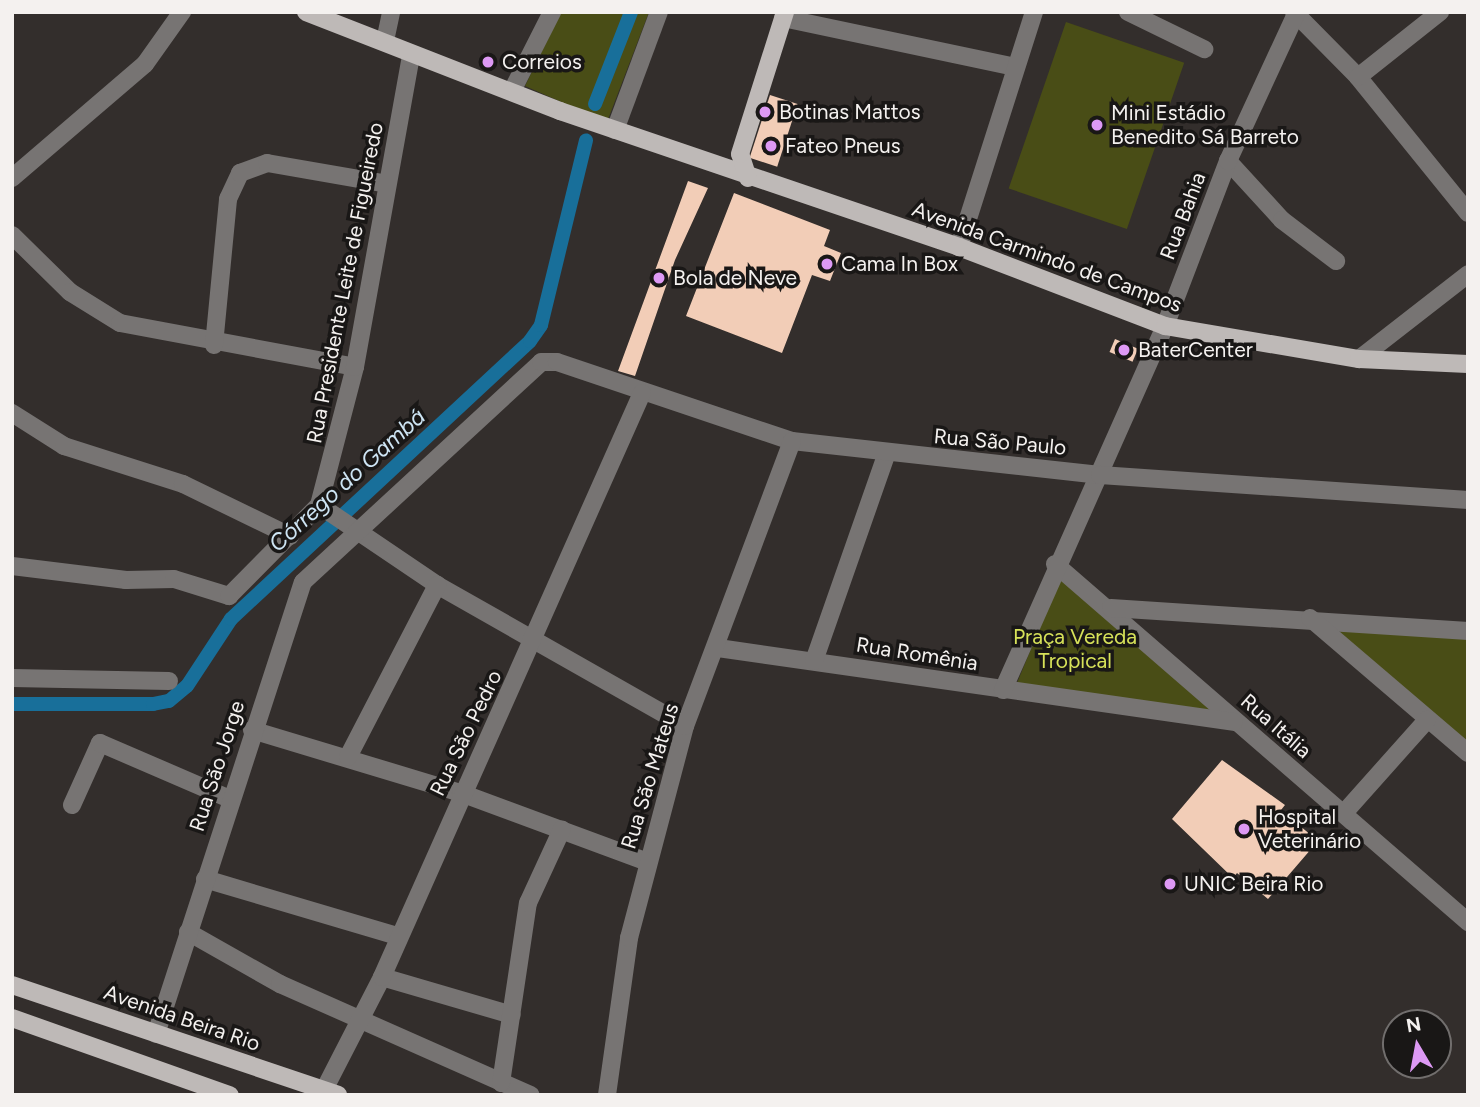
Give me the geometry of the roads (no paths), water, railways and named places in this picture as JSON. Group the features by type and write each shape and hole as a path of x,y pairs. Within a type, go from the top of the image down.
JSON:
{"main road":[{"name":"Avenida Carmindo de Campos","path":"306,12 385,41 411,54 714,165 760,187 782,190"},
{"path":"744,172 740,154 784,15"},
{"path":"714,165 740,154"},
{"name":"Avenida Carmindo de Campos","path":"714,165 744,172 782,190 959,247 1166,326 1359,359 1468,364"},
{"name":"Avenida Carmindo de Campos","path":"744,172 760,187"},
{"name":"Avenida Beira Rio","path":"12,985 318,1091"},
{"path":"12,1018 230,1095"}],"street":[{"path":"12,178 145,64 182,12"},
{"path":"385,41 391,12"},
{"path":"512,91 552,12"},
{"path":"615,130 659,12"},
{"path":"959,247 1034,12"},
{"path":"1128,12 1204,49"},
{"path":"1358,77 1440,12"},
{"path":"1295,13 1358,77 1468,213"},
{"name":"Rua Bahia","path":"1003,691 1055,564 1100,475 1166,326 1228,160 1295,13"},
{"path":"784,15 1016,67"},
{"name":"Rua Presidente Leite de Figueiredo","path":"12,566 126,580 174,579 229,596 321,507 355,367 411,54"},
{"path":"1228,160 1282,220 1336,261"},
{"path":"214,345 228,199 240,173 267,163 387,184"},
{"path":"12,235 96,311 120,323 214,345 355,367"},
{"path":"1359,359 1468,274"},
{"name":"Rua São Paulo","path":"541,362 792,441 886,455 1100,475 1468,500"},
{"name":"Rua São Jorge","path":"156,1034 252,730 303,582 351,530 541,362"},
{"name":"Rua São Pedro","path":"318,1091 362,1020 382,977 397,936 461,793 534,642 642,393"},
{"path":"12,413 64,446 183,484 290,537"},
{"name":"Rua São Mateus","path":"607,1095 629,938 685,726 718,648 792,441"},
{"path":"814,661 886,455"},
{"path":"321,507 351,530 437,584 534,642 685,726"},
{"name":"Rua Itália","path":"1055,564 1111,607 1234,722 1344,813 1468,922"},
{"path":"348,757 437,584"},
{"path":"1111,607 1310,618 1468,631"},
{"path":"1310,618 1468,753"},
{"name":"Rua Romênia","path":"718,648 1003,691 1234,722"},
{"path":"12,678 169,681"},
{"path":"1344,813 1427,720"},
{"path":"252,730 461,793 648,862"},
{"path":"72,805 100,743 230,799"},
{"path":"501,1083 528,903 562,829"},
{"path":"205,880 397,936"},
{"path":"188,932 280,984 530,1095"},
{"path":"382,977 512,1014"}],"waterway":[{"name":"Córrego do Gambá","path":"595,104 631,12"},
{"name":"Córrego do Gambá","path":"12,704 153,704 169,701 187,686 231,619 530,341 541,325 586,140"}],"place":[{"name":"Correios","path":"488,62"},
{"name":"Botinas Mattos","path":"765,112"},
{"name":"Mini Estádio Benedito Sá Barreto","path":"1097,125"},
{"name":"Fateo Pneus","path":"771,146"},
{"name":"Cama In Box","path":"827,264"},
{"name":"Bola de Neve","path":"659,278"},
{"name":"BaterCenter","path":"1124,350"},
{"name":"Hospital Veterinário","path":"1244,829"},
{"name":"UNIC Beira Rio","path":"1170,884"}],"park label":[{"name":"Praça Vereda Tropical","path":"1075,649"}]}
